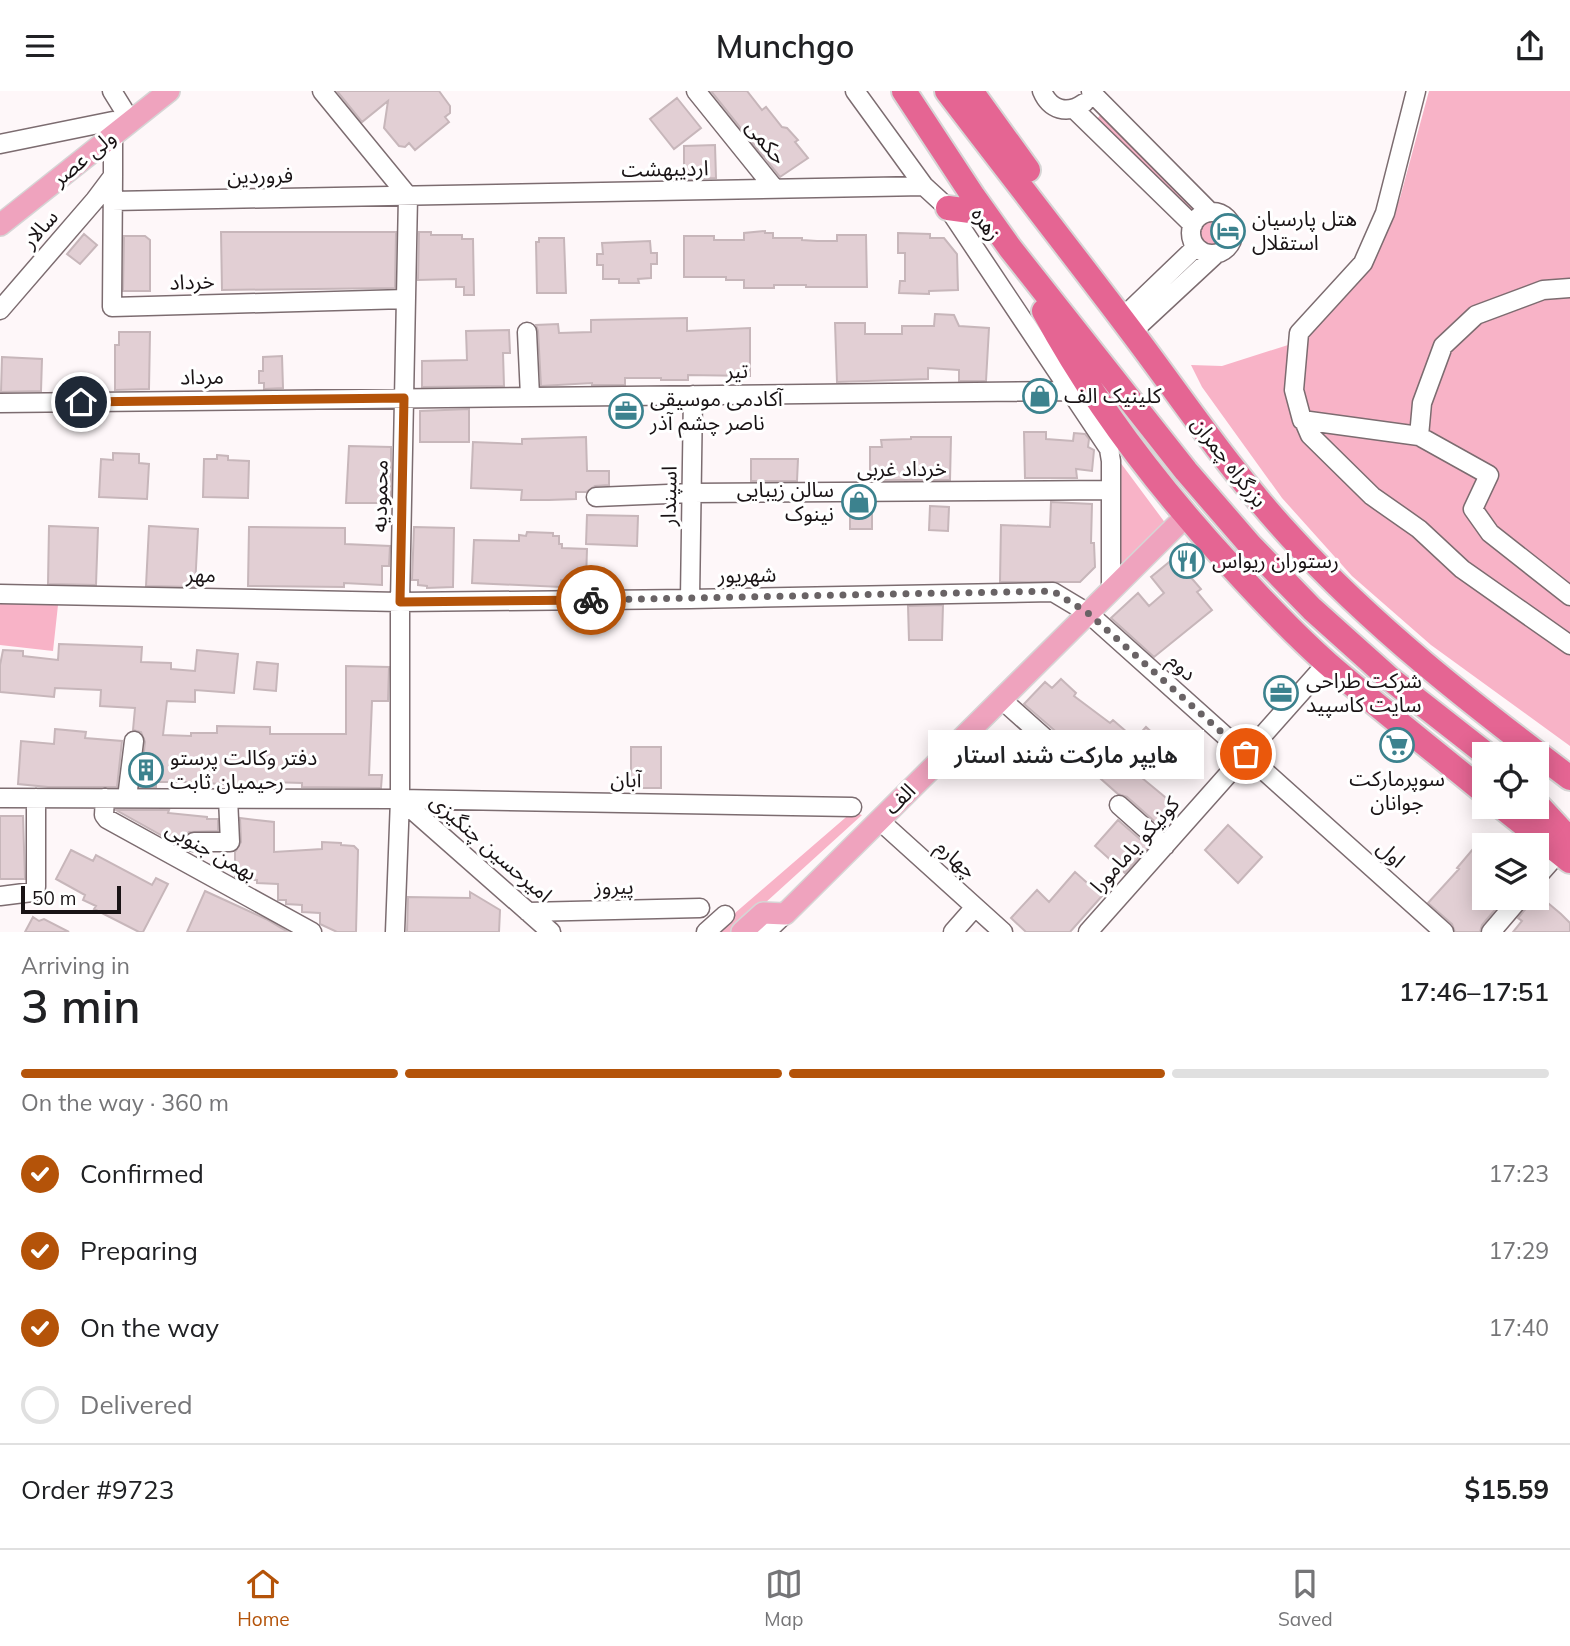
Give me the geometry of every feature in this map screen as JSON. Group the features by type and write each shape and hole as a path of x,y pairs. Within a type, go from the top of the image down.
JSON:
{"highway":[{"path":"885,91 979,205"},
{"name":"بزرگراه چمران","path":"904,91 1010,248 1186,471 1250,545 1312,609 1389,678 1472,743"},
{"name":"بزرگراه چمران","path":"947,91 1127,325 1202,429 1258,500 1300,547 1418,659 1570,778"},
{"path":"971,91 1064,221 1097,288"},
{"path":"948,208 979,205"},
{"path":"1010,248 1076,368 1107,414 1185,517 1258,596 1327,663 1472,782"},
{"path":"1549,802 1570,817"},
{"path":"1519,819 1566,851"},
{"path":"1546,819 1566,851"}],"main road":[{"name":"ولی عصر","path":"0,225 151,91"},
{"name":"ولی عصر","path":"0,212 117,123 169,91"},
{"name":"الف","path":"785,914 1185,517"},
{"path":"742,932 763,913 785,914"}],"street":[{"path":"113,91 117,123 113,176"},
{"path":"321,91 408,196"},
{"name":"حکمی","path":"696,91 775,189"},
{"name":"زهره","path":"855,91 924,186 948,208 1071,391"},
{"path":"1042,91 1051,105 1066,110 1082,106 1091,91 1210,212"},
{"path":"1416,91 1385,213 1363,263 1299,333 1294,390 1302,420 1310,435 1372,496 1419,529 1462,569 1570,645"},
{"path":"1074,109 1193,225"},
{"path":"0,144 117,123"},
{"name":"خرداد","path":"113,176 112,307 406,299"},
{"name":"سالار","path":"0,310 96,200 113,176"},
{"name":"اردیبهشت","path":"408,196 924,186"},
{"name":"فروردین","path":"112,201 408,196"},
{"name":"محمودیه","path":"396,932 408,196"},
{"path":"1127,325 1216,254 1229,247 1234,234 1233,226 1224,215 1210,212 1203,214 1193,225 1191,236 1196,247 1209,254 1216,254"},
{"path":"1127,325 1196,247"},
{"path":"1419,436 1422,403 1443,347 1476,315 1544,290 1570,288"},
{"path":"527,332 530,396"},
{"path":"1071,391 1109,449 1111,590"},
{"name":"تیر","path":"404,398 1071,391"},
{"name":"اسپندار","path":"690,599 694,395"},
{"name":"مرداد","path":"0,403 404,398"},
{"path":"1304,421 1419,436 1489,475 1473,509 1490,533 1570,596"},
{"name":"خرداد غربی","path":"596,497 692,493 1111,490"},
{"name":"شهریور","path":"400,602 1053,591 1088,613"},
{"name":"مهر","path":"0,594 400,602"},
{"name":"دوم","path":"1088,613 1246,754"},
{"name":"کونیکو یامامورا","path":"1088,932 1327,663"},
{"path":"1001,699 1073,763"},
{"path":"127,798 134,741"},
{"name":"اول","path":"1246,754 1444,932"},
{"name":"آبان","path":"0,797 400,799 852,807"},
{"path":"0,897 32,893 36,887 36,798"},
{"name":"بهمن جنوبی","path":"105,798 104,815 107,819 312,932"},
{"path":"194,842 230,842 228,798"},
{"name":"امیرحسین چنگیزی","path":"400,799 551,932"},
{"path":"1119,805 1165,846"},
{"name":"چهارم","path":"879,820 1003,932"},
{"path":"1549,866 1566,851"},
{"path":"953,932 975,907"},
{"name":"پیروز","path":"528,912 700,908"},
{"path":"1495,931 1511,910"},
{"path":"766,932 785,914"},
{"path":"706,932 725,915"}],"shaded area":[{"path":"1429,91 1570,91 1570,746 1431,645 1352,576 1282,498 1202,387 1191,365 1222,366 1307,339 1325,312 1371,263 1400,198"},
{"path":"1101,114 1191,206 1193,212 1189,214 1097,119"},
{"path":"1212,218 1223,222 1227,233 1223,244 1212,248 1201,244 1197,233 1201,222"},
{"path":"1117,458 1166,524 1119,576"},
{"path":"0,603 58,605 53,651 0,645"},
{"path":"852,812 862,815 733,932 713,932"}],"building":[{"path":"337,91 439,91 450,106 450,113 445,117 449,122 415,150 409,143 405,147 399,146 384,128 388,101 362,122"},
{"path":"711,91 747,91 762,110 766,107 782,127 787,128 798,140 795,142 808,158 780,177"},
{"path":"677,98 701,128 674,149 650,119"},
{"path":"715,145 716,178 684,179 684,146"},
{"path":"221,232 396,232 395,288 222,290"},
{"path":"419,232 431,232 431,235 462,235 462,239 473,239 474,295 464,295 464,287 456,287 456,279 418,280"},
{"path":"744,233 773,233 773,238 817,241 837,241 837,235 866,235 867,287 774,285 774,288 744,288 744,280 684,277 684,236 744,240"},
{"path":"898,233 930,234 930,238 944,238 957,254 958,290 929,291 929,294 899,293 900,281 905,281 905,253 898,253"},
{"path":"84,234 97,245 80,264 67,254"},
{"path":"124,236 145,236 150,240 150,291 123,291"},
{"path":"539,238 564,238 566,293 537,293 536,242 539,242"},
{"path":"650,241 651,253 657,253 657,264 651,264 651,278 638,279 639,283 619,283 619,279 603,279 603,265 597,265 597,254 603,254 602,243"},
{"path":"935,314 954,315 959,326 989,328 986,381 959,381 959,370 928,368 928,379 837,382 835,323 865,323 865,334 902,334 902,326 934,326"},
{"path":"687,318 687,331 750,328 750,376 688,375 688,380 625,378 625,385 592,383 541,386 536,325 558,324 559,333 591,332 591,320"},
{"path":"509,330 510,353 503,353 504,386 422,387 422,361 467,360 466,331"},
{"path":"119,332 150,332 149,389 115,390 115,345 119,345"},
{"path":"282,356 283,388 264,389 264,383 259,383 259,371 263,371 263,357"},
{"path":"2,357 42,359 41,391 1,392"},
{"path":"469,409 469,442 420,442 420,411"},
{"path":"1024,432 1046,432 1046,439 1073,441 1074,433 1085,434 1089,439 1088,447 1094,450 1092,471 1076,469 1077,478 1025,478"},
{"path":"586,437 587,471 609,471 609,485 576,492 576,499 549,500 521,500 522,490 471,488 473,442 522,444 522,439"},
{"path":"951,437 950,480 870,480 870,447 882,447 881,440"},
{"path":"349,446 391,447 391,503 346,503"},
{"path":"113,453 139,454 139,463 149,464 147,499 99,497 101,459 113,460"},
{"path":"217,455 228,456 228,460 249,461 248,498 203,497 204,459 217,459"},
{"path":"751,459 798,459 797,481 751,481"},
{"path":"1051,502 1092,504 1091,543 1094,543 1095,567 1080,582 1000,582 1001,525 1050,527"},
{"path":"850,506 872,506 872,529 850,529"},
{"path":"930,506 949,507 948,531 929,530"},
{"path":"587,515 638,516 637,546 586,544"},
{"path":"49,526 98,528 96,585 48,584"},
{"path":"149,526 198,529 195,587 146,586"},
{"path":"249,527 345,528 345,544 390,546 389,566 382,566 382,585 344,583 344,587 248,586"},
{"path":"414,527 454,528 453,587 427,588 418,585 418,580 412,580"},
{"path":"527,532 553,533 553,536 559,536 562,548 587,549 586,580 561,580 561,587 472,583 474,540 519,541 519,535 526,536"},
{"path":"1187,543 1197,557 1195,568 1188,574 1201,589 1197,592 1212,610 1154,657 1111,618 1138,593 1149,606 1164,593 1151,577"},
{"path":"943,605 942,640 909,640 908,606"},
{"path":"59,644 142,647 141,662 171,663 171,669 195,671 197,650 238,654 234,693 195,690 195,702 167,701 163,735 217,733 217,726 270,727 270,734 346,734 346,666 389,667 388,701 372,701 369,775 382,775 381,788 302,787 302,783 269,782 269,787 156,782 156,787 140,787 145,742 141,732 133,730 135,708 100,706 101,690 55,688 54,697 0,692 3,650 23,651 23,656 58,660"},
{"path":"257,662 278,664 276,691 254,689"},
{"path":"1061,679 1076,693 1074,696 1110,723 1113,720 1135,739 1146,727 1169,748 1142,778 1177,807 1161,827 1127,797 1118,794 1101,779 1103,776 1084,760 1083,755 1024,704 1045,682 1052,688"},
{"path":"55,729 86,732 85,738 122,741 117,787 18,784 21,741 54,744"},
{"path":"631,747 661,747 661,788 631,788"},
{"path":"116,810 169,810 168,813 218,819 218,831 189,832 183,841 186,849"},
{"path":"0,816 23,816 25,879 0,879"},
{"path":"240,818 274,822 274,852 322,849 322,842 354,846 358,850 356,932 337,932 320,924 320,913 302,912 302,905 286,904 286,900 278,900 278,884 257,883 257,880 250,880 250,876 235,876 235,852 241,842"},
{"path":"1118,820 1149,847 1125,873 1095,846"},
{"path":"1228,825 1262,857 1238,883 1205,850"},
{"path":"71,850 93,861 96,855 152,885 156,878 168,884 143,932 94,909 96,906 83,900 85,895 56,879"},
{"path":"1472,850 1472,910 1495,910 1482,925 1480,932 1455,932 1452,924 1428,903 1459,869 1457,868"},
{"path":"1075,872 1102,896 1070,932 1026,932 1011,918 1037,890 1049,902"},
{"path":"205,891 266,919 288,932 187,932"},
{"path":"470,892 500,910 499,932 407,932 408,897 470,898"},
{"path":"1549,904 1570,923 1570,932 1513,932 1522,921 1518,918 1525,910 1549,910"},
{"path":"33,917 39,921 44,919 69,932 25,932"}],"way so far":[{"path":"591,600 1053,591 1088,613 1246,754"}],"place":[{"name":"هتل پارسیان استقلال","path":"1228,231"},
{"name":"کلینیک الف","path":"1040,396"},
{"name":"آکادمی موسیقی ناصر چشم آذر","path":"626,411"},
{"name":"سالن زیبایی نینوک","path":"859,502"},
{"name":"رستوران ریواس","path":"1187,561"},
{"name":"شرکت طراحی سایت کاسپید","path":"1281,693"},
{"name":"سوپرمارکت جوانان","path":"1397,745"},
{"name":"هایپر مارکت شند استار","path":"1246,754"},
{"name":"دفتر وکالت پرستو رحیمیان ثابت","path":"146,770"}],"route":[{"path":"81,402 404,398 400,602 591,600"}]}
